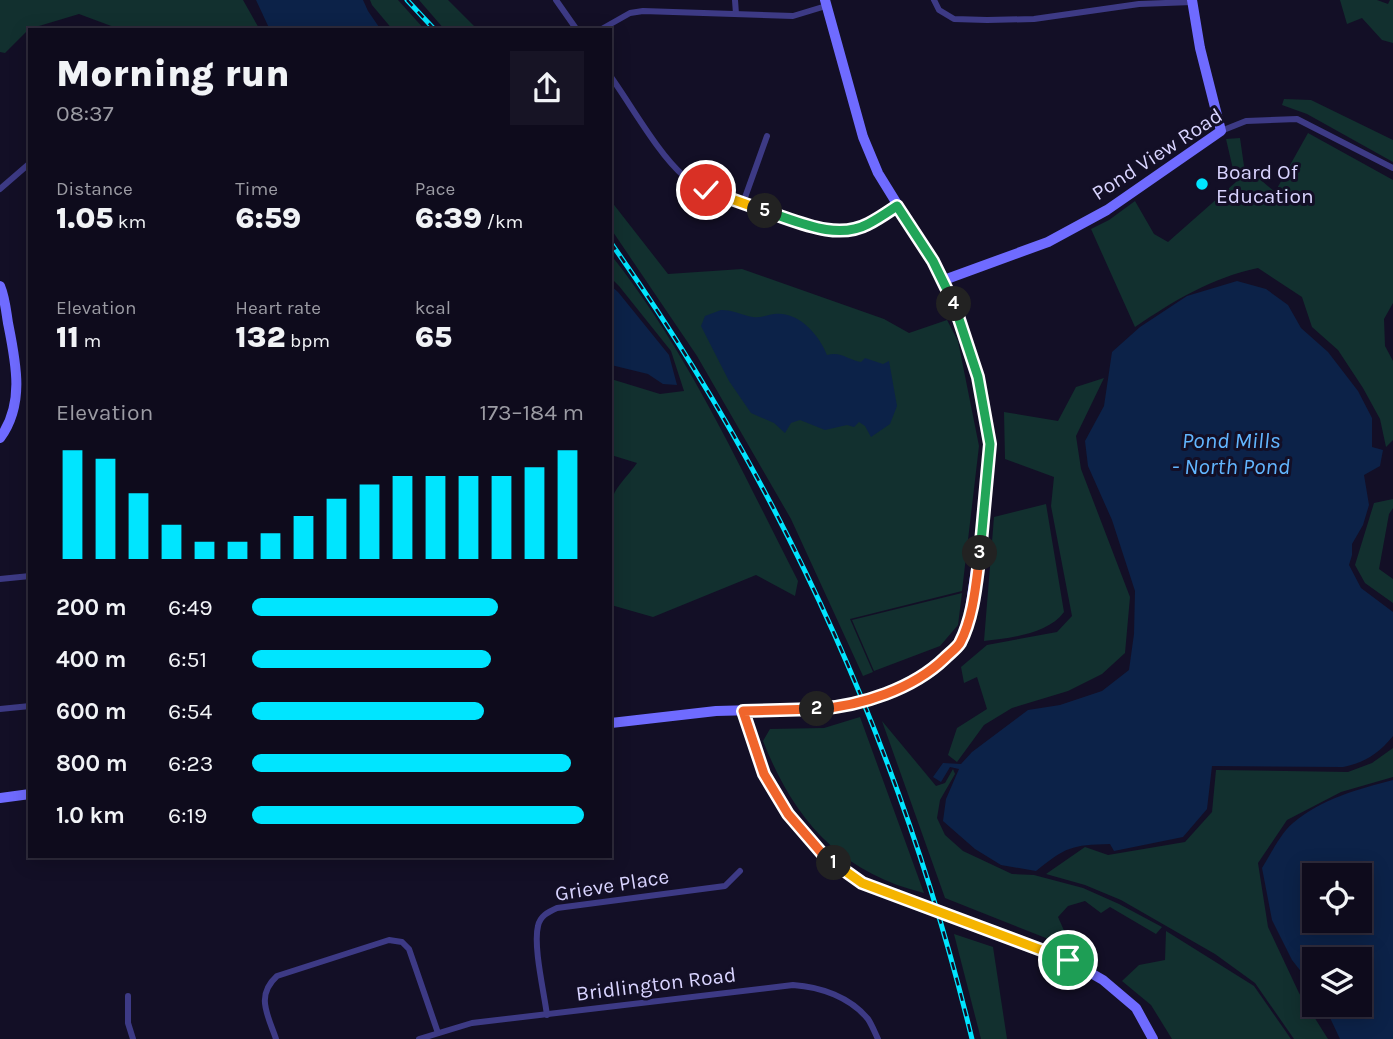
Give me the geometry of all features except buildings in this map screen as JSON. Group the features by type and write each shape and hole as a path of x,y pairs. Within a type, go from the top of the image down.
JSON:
{"main road":[{"path":"1192,1 1200,48 1222,131"},
{"path":"612,723 716,711 826,708 864,701 931,672 960,645 969,616 978,566 990,444 978,377 960,317 944,280 878,173 863,137 825,3"},
{"name":"Pond View Road","path":"944,280 1048,243 1107,210 1222,131"},
{"path":"0,286 14,353 18,391 7,429 0,438"},
{"path":"743,711 764,774 788,814 826,858 862,883 1068,960 1103,980 1136,1008 1153,1039"},
{"path":"0,798 28,794"}],"street":[{"path":"556,0 576,28"},
{"path":"735,0 736,14"},
{"path":"934,0 939,10 954,19 987,20 1034,19 1139,4 1192,1"},
{"path":"604,28 630,13 643,11 793,16 825,3"},
{"path":"612,78 666,156 684,176 706,190 817,228 846,231 867,225 897,206"},
{"name":"Pond View Road","path":"1222,131 1246,121 1297,119 1393,168"},
{"path":"743,203 767,136"},
{"path":"0,189 28,165"},
{"path":"0,579 28,576"},
{"path":"0,709 28,706"},
{"name":"Grieve Place","path":"547,1015 537,942 538,925 544,914 557,908 724,886 740,871"},
{"path":"276,1039 264,1000 267,985 276,976 389,940 402,942 410,949 438,1033"},
{"name":"Bridlington Road","path":"419,1039 472,1023 793,985 830,991 868,1019 878,1039"},
{"path":"128,996 128,1023 133,1039"}],"green space":[{"path":"0,0 243,0 259,28 117,28 79,14 28,28 5,53 0,52"},
{"path":"370,0 398,0 423,28 391,28"},
{"path":"419,0 448,0 476,28 443,28"},
{"path":"1340,0 1377,0 1388,4 1393,0 1393,43 1382,40 1362,18 1347,24"},
{"path":"1284,99 1311,100 1393,140 1393,162 1307,114 1282,105"},
{"path":"1308,133 1393,180 1393,303 1384,319 1385,346 1393,361 1393,440 1386,447 1380,419 1363,388 1338,350 1312,327 1302,297 1258,268 1194,291 1135,327 1091,229 1135,201 1154,234 1168,242 1236,182 1226,139 1240,138 1244,166 1275,192"},
{"path":"612,202 668,274 742,269 884,319 909,333 947,320 958,341 979,446 962,591 850,619 873,672 863,676 791,519 697,356 612,230"},
{"path":"612,256 665,332 712,413 798,581 795,596 756,575 653,617 612,605 612,499 637,463 612,455 612,379 660,394 684,391 671,351 612,279"},
{"path":"1104,378 1076,436 1081,469 1130,597 1125,653 1102,674 1068,691 1012,708 984,725 957,762 948,755 957,728 987,709 977,677 964,683 961,667 987,645 1057,632 1072,616 1051,506 1054,477 1005,459 1004,412 1058,421 1076,387"},
{"path":"1393,499 1379,569 1393,579 1393,603 1365,583 1355,565 1374,503"},
{"path":"1046,504 1064,612 1039,630 984,641 994,517"},
{"path":"962,593 958,625 940,646 874,671 852,620"},
{"path":"860,717 924,893 894,884 867,871 823,838 789,795 763,741 770,729 824,728"},
{"path":"882,721 936,786 945,783 953,769 955,774 940,800 937,818 945,835 963,851 1012,874 1034,875 1083,888 1162,927 1156,934 1110,907 1101,913 1085,901 1068,906 1058,917 1066,935 1056,942 945,898"},
{"path":"1393,748 1393,777 1341,792 1287,820 1258,863 1268,927 1302,998 1302,1017 1314,1017 1328,1039 1294,1039 1255,983 1215,954 1121,900 1085,885 1046,874 1085,847 1108,855 1185,842 1212,812 1216,770 1348,772 1372,763"},
{"path":"1166,931 1254,986 1291,1039 1172,1039 1151,1005 1122,981 1139,965 1165,960"},
{"path":"954,934 993,947 1007,1039 981,1039"}],"water":[{"path":"256,0 363,0 380,28 269,28"},
{"name":"Pond Mills - North Pond","path":"1237,281 1266,289 1288,305 1301,328 1328,352 1358,391 1372,418 1372,447 1383,450 1380,466 1364,475 1369,505 1363,525 1352,544 1349,565 1361,588 1393,612 1393,736 1371,756 1343,767 1212,766 1207,809 1183,837 1114,851 1110,844 1077,847 1062,852 1036,871 1001,865 975,849 943,821 946,799 959,769 950,767 941,782 933,777 943,763 961,764 972,752 1028,710 1060,705 1102,691 1129,670 1134,634 1135,591 1112,520 1088,466 1085,441 1104,406 1112,352 1140,327 1187,296"},
{"path":"612,287 669,355 677,385 663,384 648,374 612,365"},
{"path":"721,310 753,317 774,314 792,316 813,332 827,355 840,355 861,362 865,358 883,364 889,361 897,406 890,424 871,437 865,426 859,422 854,427 847,425 825,430 800,420 791,423 785,433 774,423 751,413 729,381 701,326 705,316"},
{"path":"1393,780 1393,1039 1340,1039 1330,1017 1372,1017 1372,947 1302,947 1302,973 1292,960 1272,920 1262,868 1293,823 1316,807 1340,796"}],"railway":[{"path":"407,0 433,28"},
{"path":"612,244 673,335 730,429 782,525 830,624 872,724 910,827 943,932 972,1039"}],"place":[{"name":"Board Of Education","path":"1202,184"}],"route":[{"path":"706,190 817,228 846,231 867,225 897,206 944,280 960,317 978,377 990,444 978,566 969,616 960,645 931,672 864,701 826,708 743,711 764,774 788,814 826,858 862,883 1068,960"}]}
